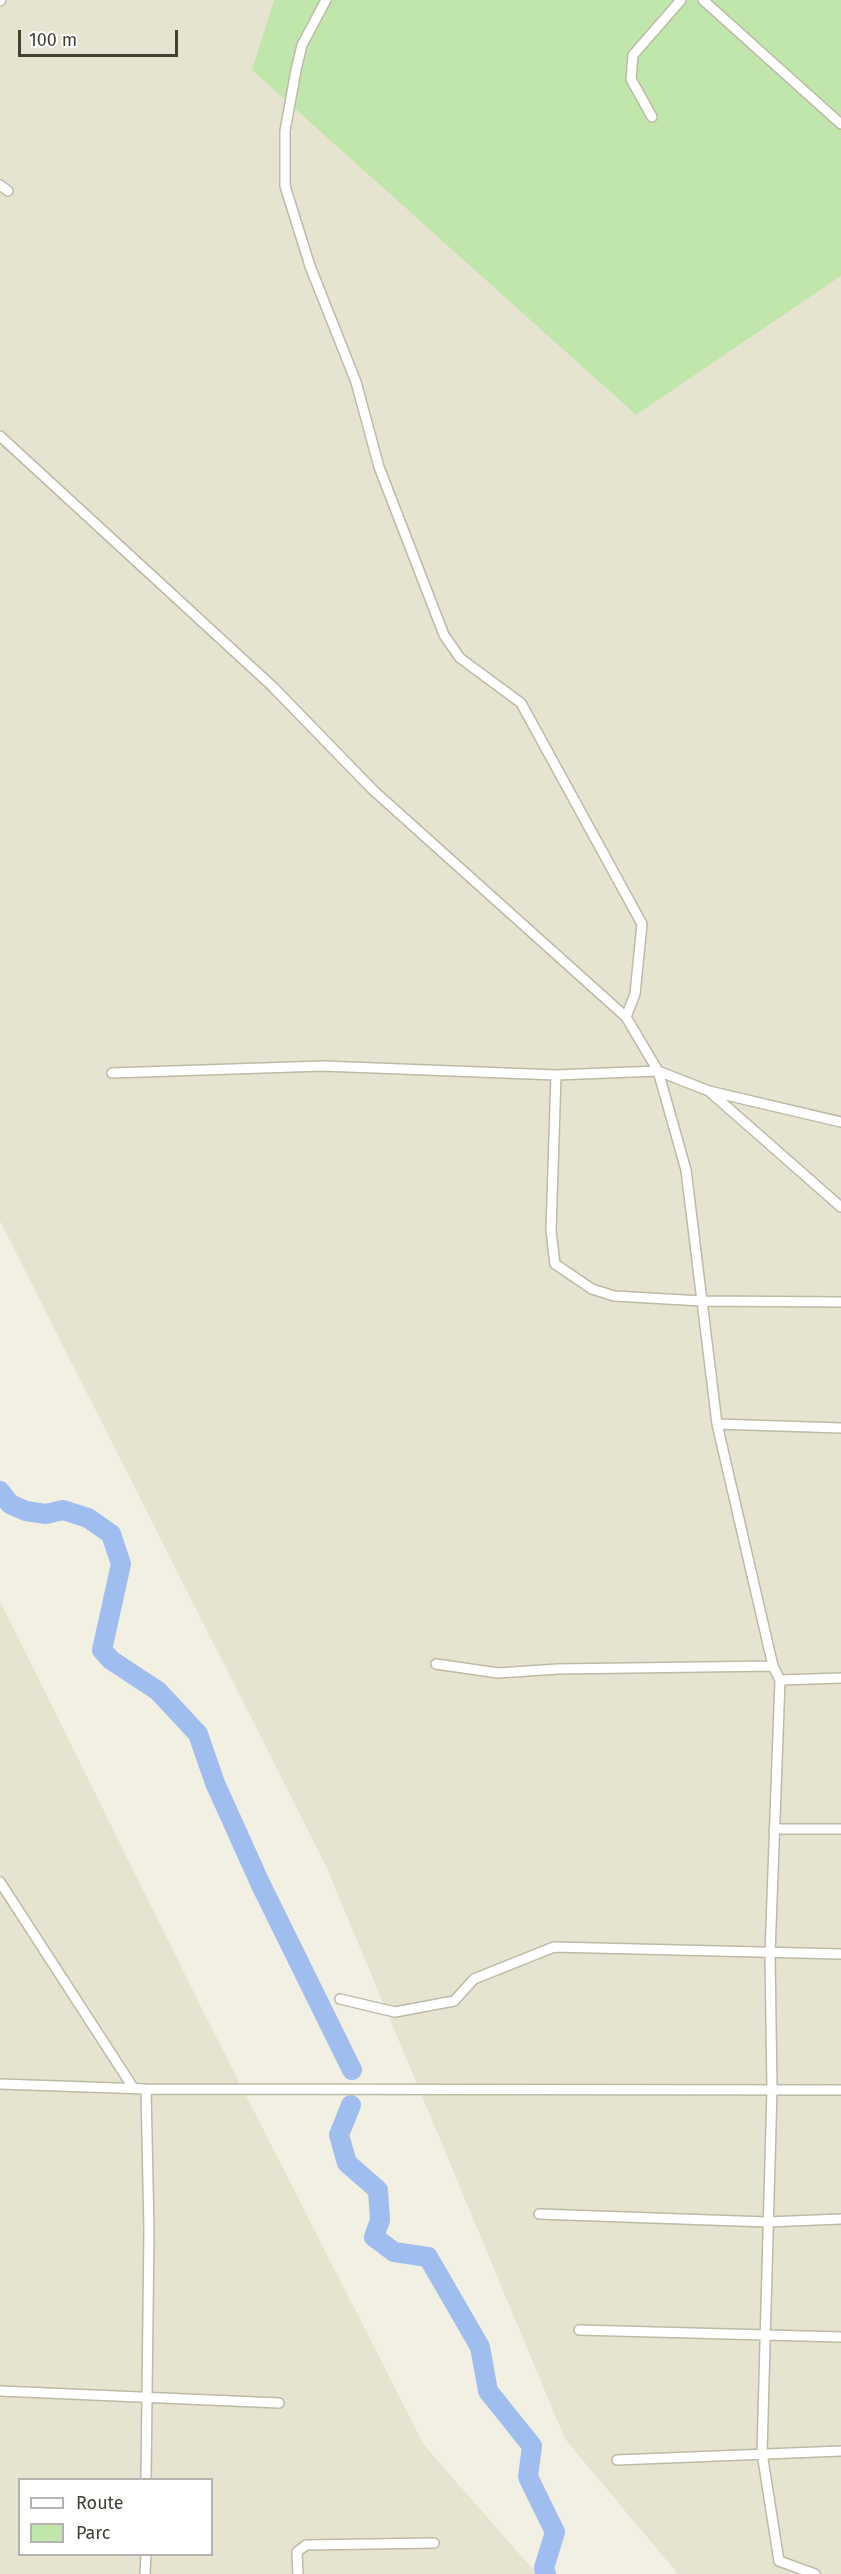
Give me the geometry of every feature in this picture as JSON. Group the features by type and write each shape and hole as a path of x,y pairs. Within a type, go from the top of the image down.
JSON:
{"street":[{"path":"326,0 302,45 296,70 285,131 285,186 310,266 356,382 379,467 444,636 460,658 521,703 642,924 635,994 626,1017"},
{"path":"652,117 632,79 633,55 681,0"},
{"path":"702,0 841,124"},
{"path":"0,436 272,686 373,790 626,1017 658,1071 686,1170 717,1424 773,1666 780,1680 770,1954 772,2089 762,2453 779,2561 814,2574"},
{"path":"112,1073 323,1066 556,1075 658,1071 709,1091 841,1122"},
{"path":"556,1075 551,1231 555,1264 592,1289 614,1296 702,1301 841,1302"},
{"path":"709,1091 841,1208"},
{"path":"717,1424 841,1428"},
{"path":"436,1664 498,1673 558,1669 773,1666"},
{"path":"780,1680 841,1678"},
{"path":"774,1829 841,1829"},
{"path":"0,1882 134,2089"},
{"path":"340,1999 395,2012 454,2001 474,1979 554,1947 841,1954"},
{"path":"0,2084 134,2089 841,2090"},
{"path":"146,2089 149,2230 146,2478"},
{"path":"539,2214 767,2222 841,2219"},
{"path":"579,2330 841,2337"},
{"path":"0,2391 147,2395 279,2403"},
{"path":"617,2460 841,2451"},
{"path":"298,2574 297,2552 306,2545 434,2543"},
{"path":"145,2574 146,2556"}],"shaded area":[{"path":"0,0 274,0 253,70 636,415 841,276 841,2574 678,2574 565,2439 326,1866 0,1221"},
{"path":"0,1601 205,2015 424,2445 537,2574 0,2574"}],"green space":[{"path":"274,0 841,0 841,276 636,415 252,70"}],"waterway":[{"path":"0,1491 10,1504 26,1511 46,1514 63,1510 88,1518 111,1534 121,1564 102,1650 111,1660 158,1691 198,1734 215,1783 260,1883 352,2070"},
{"path":"351,2105 339,2135 347,2163 378,2190 380,2220 374,2237 394,2252 428,2257 480,2347 488,2391 532,2446 528,2477 555,2532 544,2568 546,2574"}]}
